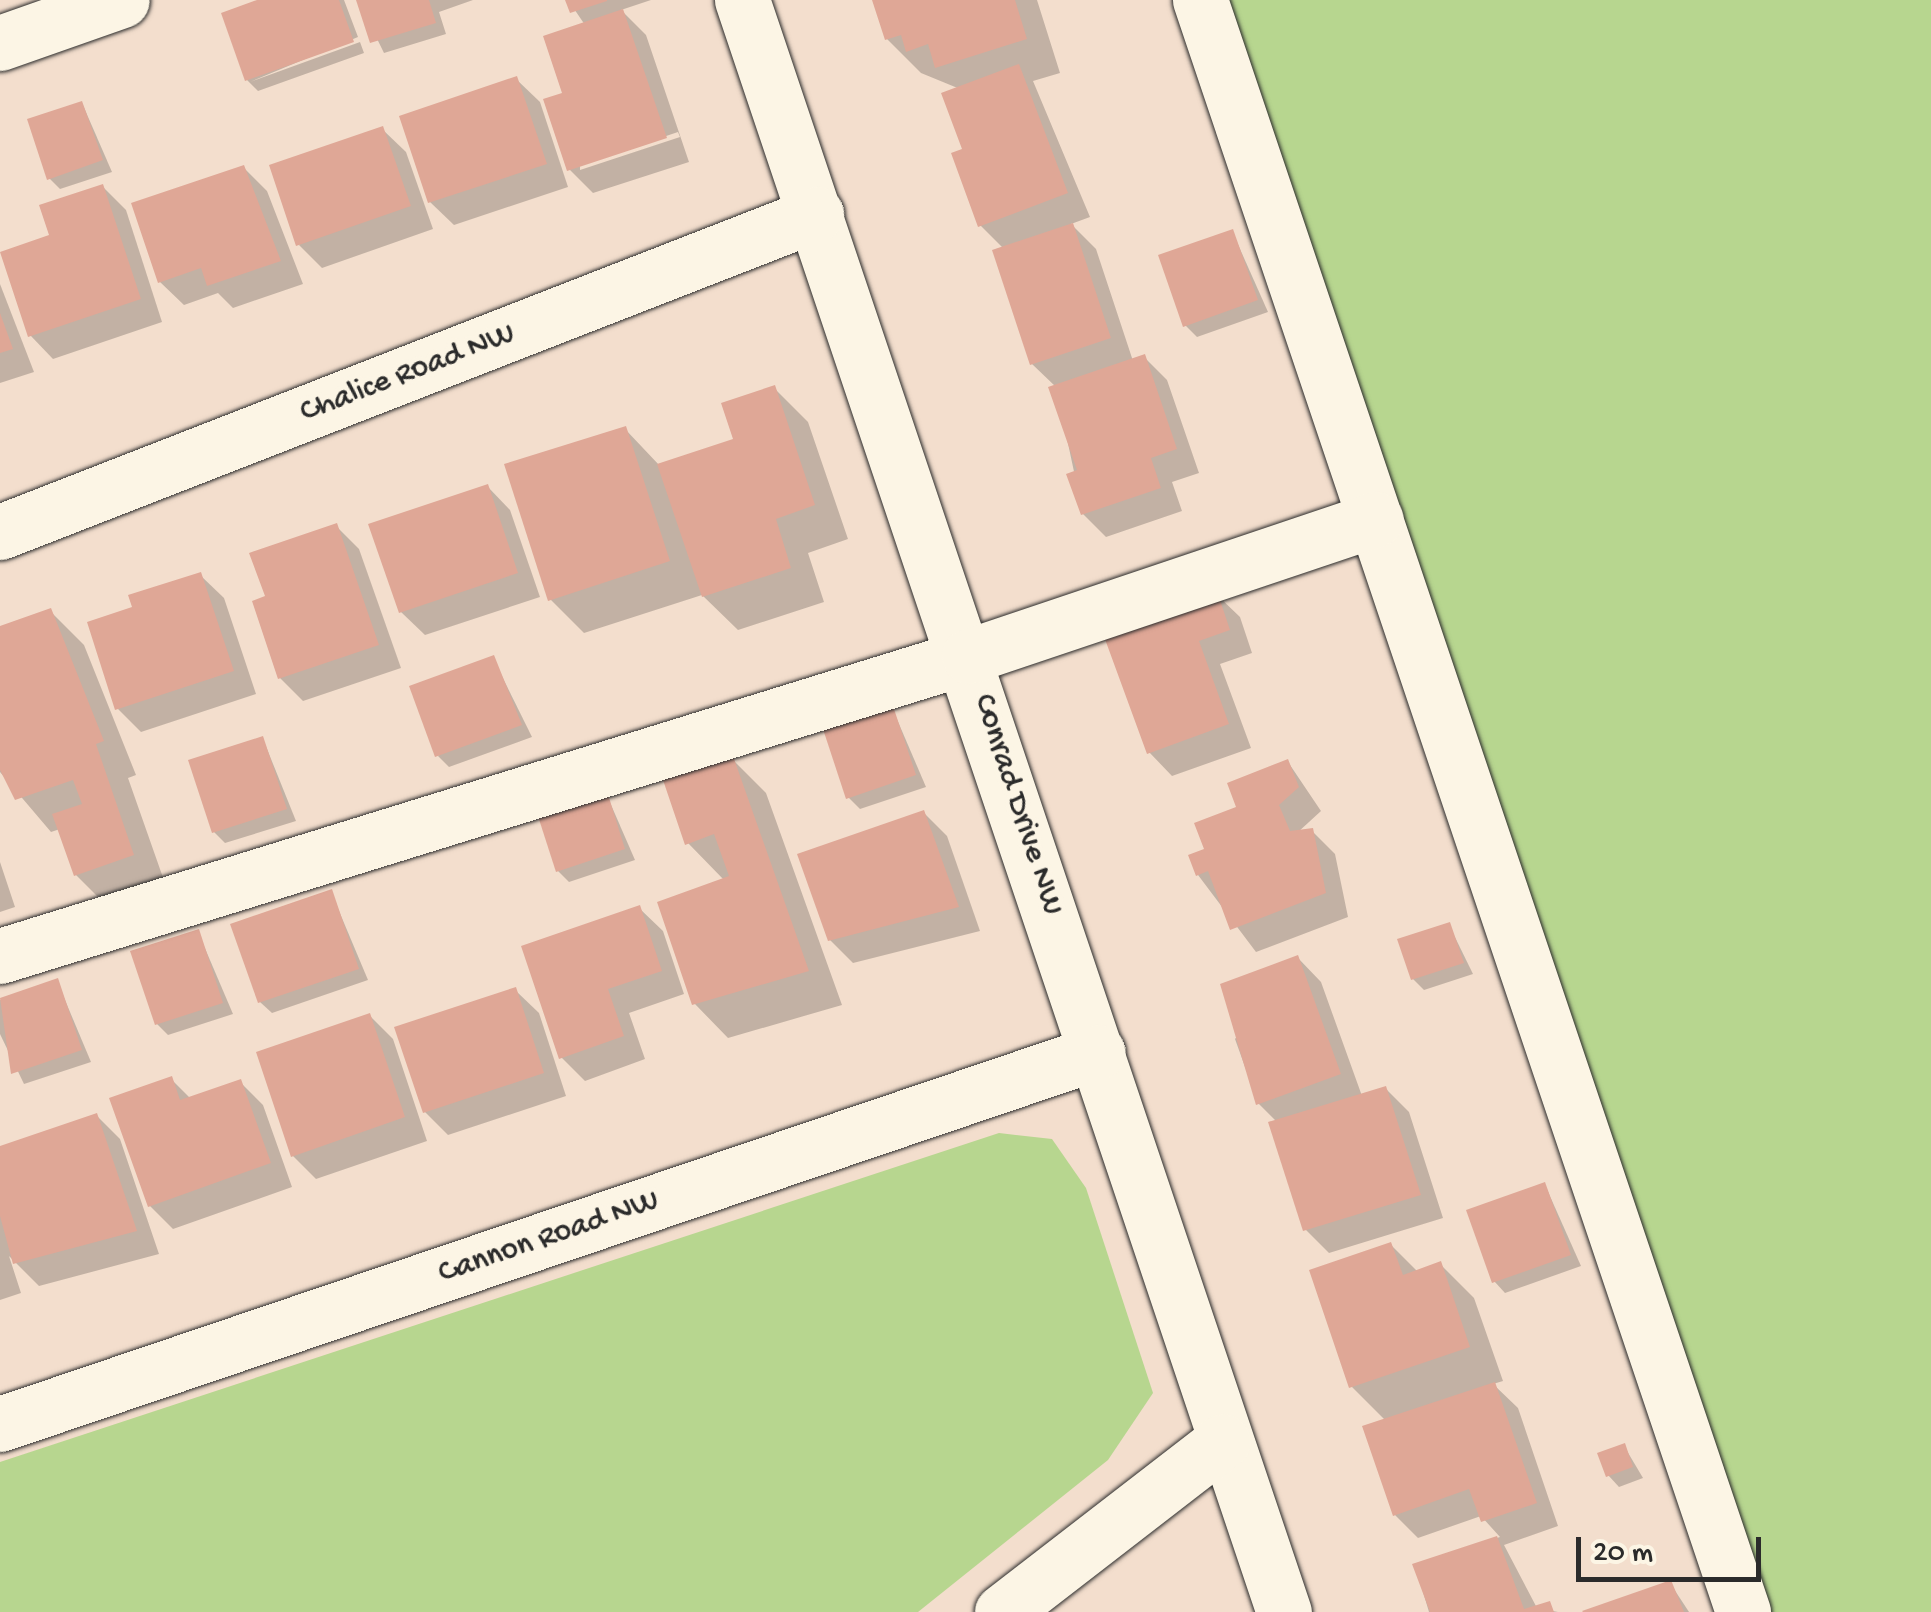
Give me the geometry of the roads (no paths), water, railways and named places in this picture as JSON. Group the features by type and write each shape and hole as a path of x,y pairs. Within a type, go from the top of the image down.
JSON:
{"street":[{"path":"0,43 122,0"},
{"name":"Conrad Drive NW","path":"742,0 969,656 1223,1441 1284,1612"},
{"path":"1200,0 1743,1612"},
{"name":"Chalice Road NW","path":"0,532 816,214"},
{"path":"0,956 969,656 1376,519"},
{"name":"Cannon Road NW","path":"0,1424 1098,1052"},
{"path":"1002,1612 1223,1441"}]}
